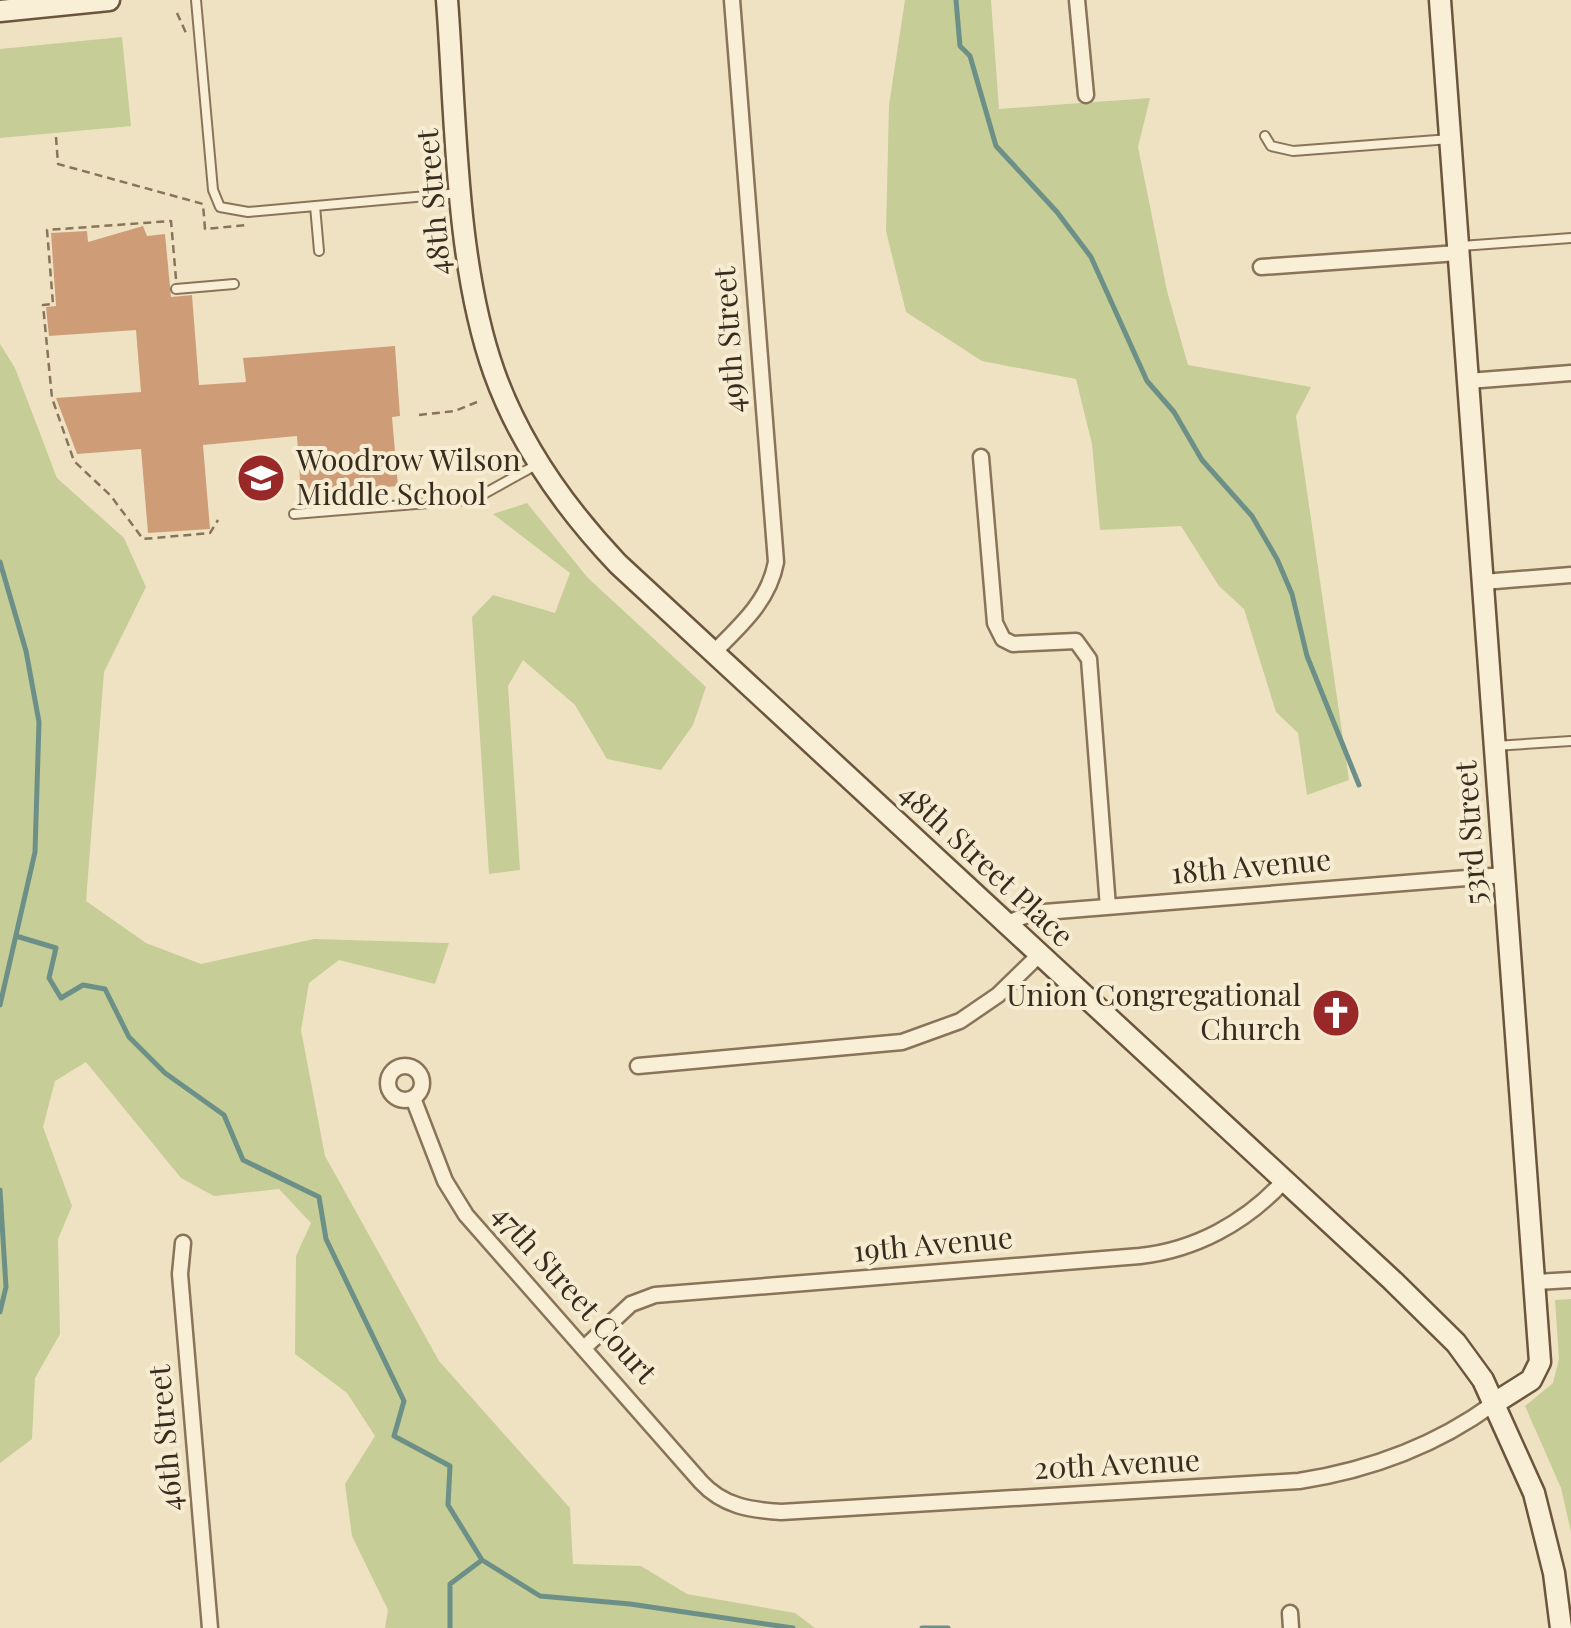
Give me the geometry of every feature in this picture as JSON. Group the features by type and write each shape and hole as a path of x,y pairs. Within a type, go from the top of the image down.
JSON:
{"street":[{"path":"0,11 109,0"},
{"name":"48th Street","path":"448,0 473,293 503,394"},
{"name":"49th Street","path":"713,653 760,604 776,562 732,0"},
{"path":"1077,0 1086,95"},
{"name":"53rd Street","path":"1440,0 1540,1362 1530,1380 1493,1404"},
{"path":"1261,267 1458,250"},
{"path":"1468,381 1571,374"},
{"name":"48th Street Place","path":"503,394 538,464 596,541 1432,1317 1484,1380 1493,1404"},
{"path":"981,457 995,623 1004,639 1012,644 1076,641 1089,660 1108,906"},
{"path":"1483,582 1571,575"},
{"name":"18th Avenue","path":"1005,924 1032,913 1504,874"},
{"path":"638,1066 880,1046 919,1038 980,1008 1039,955"},
{"name":"47th Street Court","path":"413,1098 445,1181 466,1215 713,1495 728,1502"},
{"name":"19th Avenue","path":"585,1347 631,1304 655,1295 1174,1251 1216,1234 1249,1214 1283,1182"},
{"name":"46th Street","path":"183,1244 180,1274 210,1628"},
{"path":"1536,1282 1571,1280"},
{"path":"1493,1404 1534,1493 1554,1572 1561,1628"},
{"name":"20th Avenue","path":"728,1502 781,1512 1299,1482 1358,1470 1410,1452 1438,1440 1493,1404"}],"lane":[{"path":"196,0 216,200 220,206 238,212 462,193"},
{"path":"1265,136 1271,146 1293,151 1450,139"},
{"path":"315,206 319,250"},
{"path":"1458,250 1571,238"},
{"path":"176,289 234,284"},
{"path":"294,514 465,500 480,496 538,464"},
{"path":"1495,746 1571,740"}],"path":[{"path":"56,137 58,164 203,204 205,229 260,224"},
{"path":"176,289 171,221 47,230 53,304 43,304 52,398 74,461 111,496 143,538 210,533 218,520"},
{"path":"419,415 455,411 476,402"}],"green space":[{"path":"905,0 991,0 999,109 1150,98 1138,147 1167,291 1188,365 1311,387 1296,416 1349,780 1307,795 1298,733 1276,712 1244,609 1219,586 1181,526 1100,530 1092,444 1076,379 982,361 906,312 886,231 889,105"},
{"path":"122,37 131,126 0,138 0,49"},
{"path":"0,344 15,368 57,478 124,538 146,587 104,672 86,901 146,943 201,964 314,939 449,943 435,984 339,960 309,983 301,1030 325,1156 439,1361 570,1508 573,1564 641,1566 687,1594 795,1613 815,1628 385,1628 388,1610 352,1536 345,1484 375,1436 347,1393 295,1354 296,1256 311,1223 279,1189 214,1196 181,1178 86,1062 55,1081 43,1127 72,1206 58,1239 60,1334 35,1378 32,1439 0,1463"},
{"path":"527,503 588,578 706,687 693,725 661,770 607,759 575,705 523,660 508,686 520,870 489,874 472,617 493,595 555,613 570,573 493,514"},
{"path":"1571,1299 1571,1532 1561,1488 1525,1406 1553,1383 1559,1359 1555,1300"}],"building":[{"path":"143,226 147,236 165,234 171,297 192,295 199,385 246,382 243,358 395,346 400,416 392,417 398,486 301,494 297,436 203,445 210,529 148,533 141,449 77,454 56,398 141,392 136,330 49,336 46,307 56,306 51,233 87,231 88,242"}],"waterway":[{"path":"956,0 960,46 970,56 996,146 1057,212 1091,257 1147,381 1174,412 1202,460 1252,516 1277,559 1292,594 1307,656 1359,785"},
{"path":"0,562 26,651 39,722 35,852 0,1005"},
{"path":"16,936 56,948 49,978 61,998 83,985 105,989 129,1037 165,1073 224,1115 243,1160 319,1197 326,1239 404,1401 394,1436 450,1466 448,1505 482,1560 540,1596 630,1604 793,1628"},
{"path":"0,1190 6,1287 0,1312"},
{"path":"450,1628 450,1584 482,1560"},
{"path":"922,1628 948,1628"}],"place":[{"name":"Woodrow Wilson Middle School","path":"261,478"},
{"name":"Union Congregational Church","path":"1336,1013"}]}
